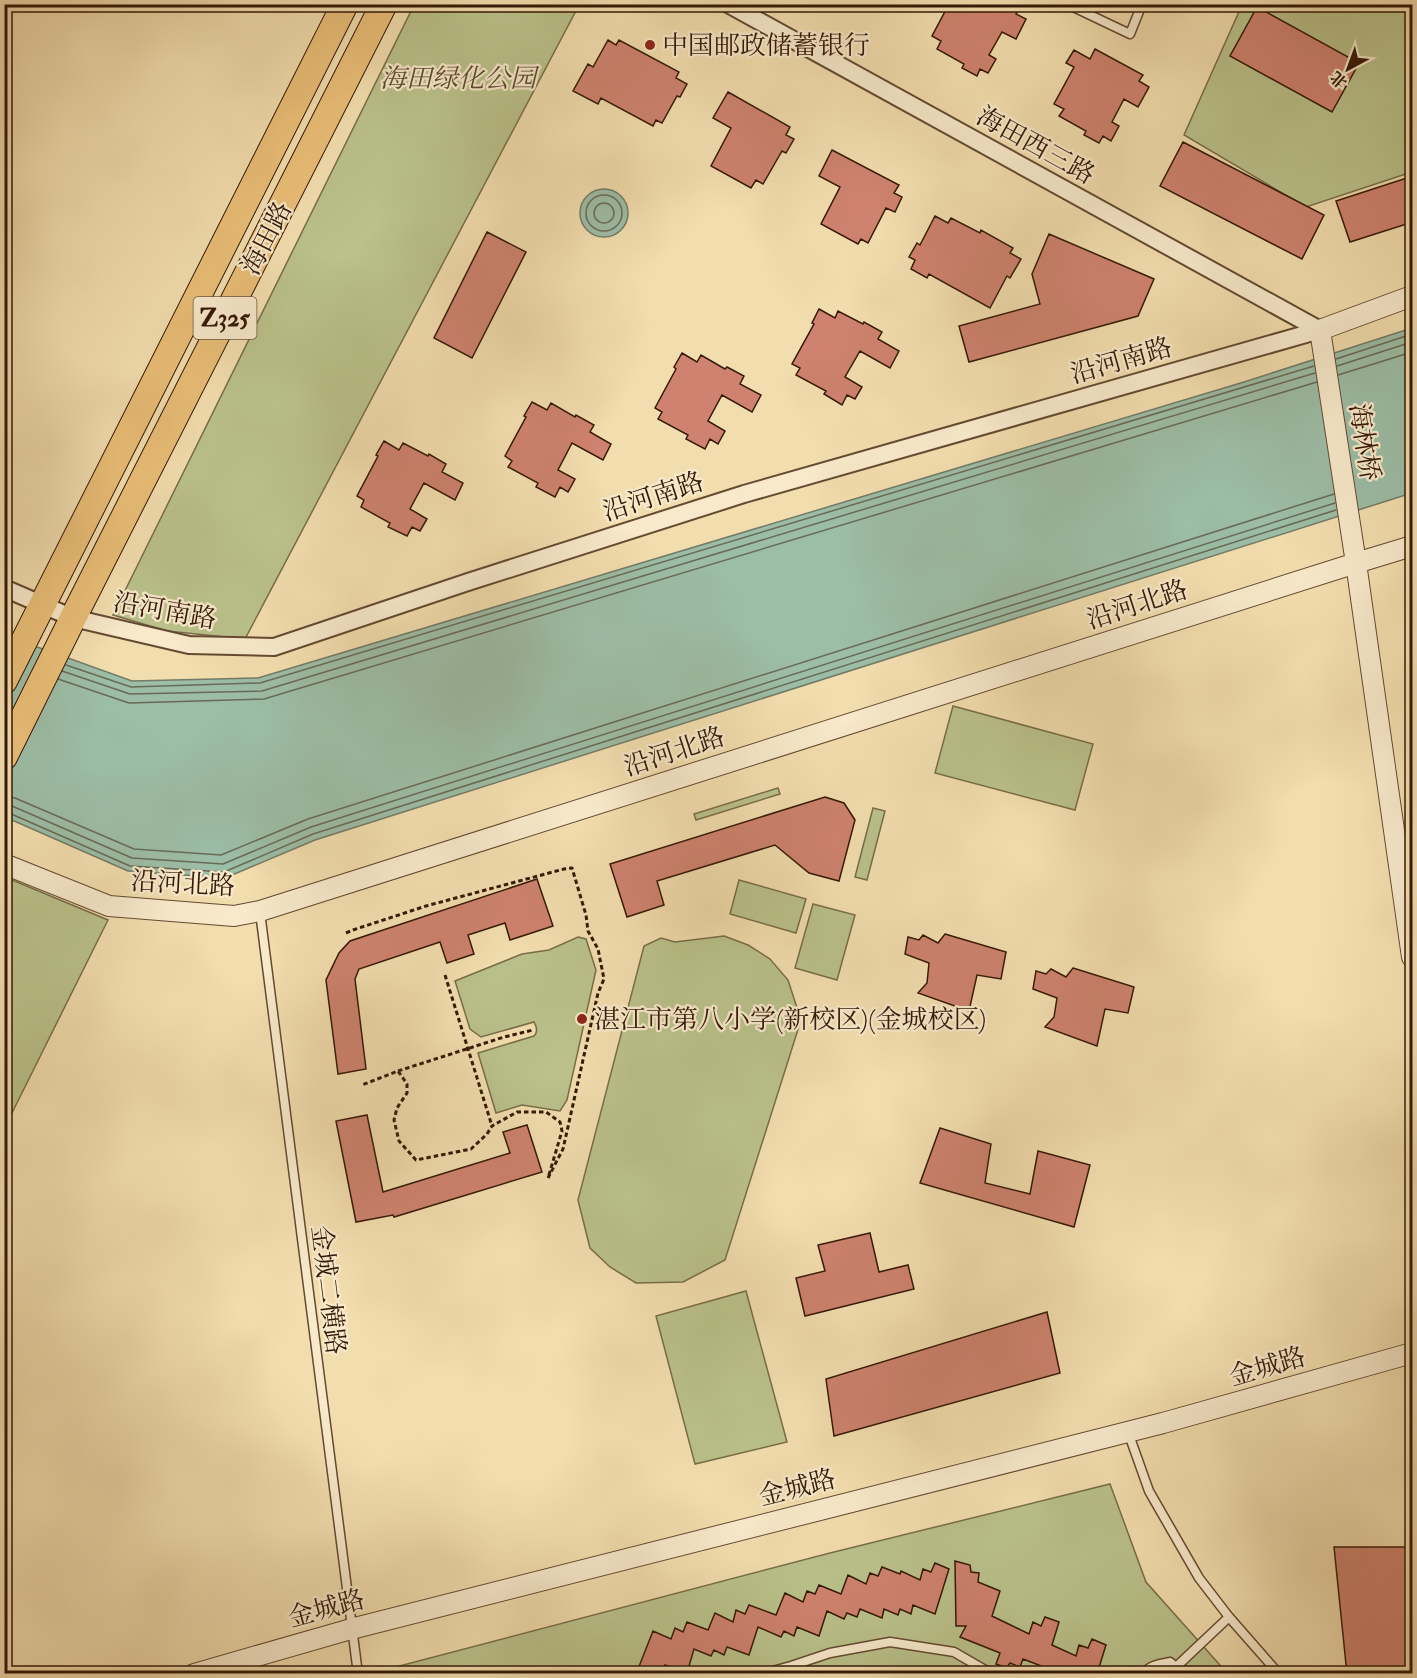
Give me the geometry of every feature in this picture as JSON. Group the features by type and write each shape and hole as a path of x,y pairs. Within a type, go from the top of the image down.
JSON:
{"main road":[{"name":"海田路","path":"36,616 345,4"},
{"name":"海田路","path":"70,625 384,4"},
{"name":"Z325","path":"4,681 36,616"},
{"name":"Z325","path":"4,757 70,625"}],"street":[{"name":"海田西三路","path":"728,4 1320,330"},
{"path":"1320,330 1413,296"},
{"name":"沿河南路","path":"4,588 36,616 70,625 189,645 274,647 744,494 1320,330"},
{"name":"海林桥","path":"1320,330 1413,957"},
{"name":"沿河北路","path":"4,864 109,906 234,916 260,911 1413,546"},
{"name":"金城路","path":"194,1674 351,1629 1186,1417 1413,1353"}],"lane":[{"path":"1067,4 1130,34 1142,4"},
{"name":"金城二横路","path":"260,911 358,1674"},
{"path":"1128,1431 1149,1491 1199,1578 1229,1617 1279,1674"},
{"path":"1167,1674 1229,1617"},
{"path":"762,1674 830,1653 890,1642 954,1652 992,1674"},
{"path":"1143,1674 1148,1668 1159,1664 1170,1662 1176,1667"}],"path":[{"path":"346,933 426,906 572,868 586,915 588,931 598,949 604,979 598,993 563,1149 548,1178 562,1131 560,1122 546,1112 517,1112 492,1126 471,1149 416,1160 399,1141 394,1120 397,1108 407,1093 407,1084 398,1071"},
{"path":"445,975 492,1126"},
{"path":"362,1085 504,1036 533,1030"}],"green space":[{"path":"1399,4 1412,12 1412,172 1306,207 1184,135 1242,5"},
{"name":"海田绿化公园","path":"414,5 579,5 245,639 167,631 113,615"},
{"path":"953,706 1093,744 1075,810 935,773"},
{"path":"778,788 780,794 696,820 694,814"},
{"path":"873,808 885,811 867,880 855,877"},
{"path":"5,877 108,920 5,1127"},
{"path":"739,880 806,899 796,933 730,914"},
{"path":"813,904 855,915 837,980 795,968"},
{"path":"724,936 748,945 770,959 788,980 801,1020 725,1260 683,1282 636,1283 610,1267 590,1248 578,1200 644,946 661,938 675,942"},
{"path":"578,937 586,939 596,970 567,1100 560,1111 522,1105 496,1113 478,1053 534,1036 537,1031 536,1026 534,1022 481,1037 470,1029 455,981 522,954 549,950"},
{"path":"746,1291 787,1442 695,1464 656,1316"},
{"path":"1110,1484 1146,1582 1227,1673 369,1674 830,1553"}],"water":[{"path":"604,189 621,196 628,213 621,230 604,237 587,230 580,213 587,196"},
{"path":"1412,328 1412,493 315,840 225,878 128,871 5,817 4,635 132,681 258,678 1244,382"}],"building":[{"path":"949,4 1022,4 1016,14 1026,19 1016,39 1002,32 989,55 996,59 988,73 980,69 977,76 962,68 964,64 937,49 941,41 932,36"},
{"path":"1257,7 1359,63 1332,112 1230,56"},
{"path":"608,40 616,45 619,40 679,72 676,78 687,84 680,97 677,96 662,123 656,120 653,126 601,98 598,104 573,91 588,64 593,67"},
{"path":"1095,49 1143,75 1139,81 1149,87 1138,107 1124,99 1112,122 1119,126 1111,141 1103,136 1099,143 1084,135 1086,131 1059,116 1064,109 1054,104 1074,67 1066,63 1074,50 1090,59"},
{"path":"728,92 790,127 786,135 794,139 786,153 782,151 763,184 756,180 751,188 711,166 731,128 713,118"},
{"path":"1183,142 1324,215 1302,259 1160,186"},
{"path":"832,150 899,185 894,193 902,197 895,212 886,208 868,243 861,239 858,244 821,224 840,187 819,176"},
{"path":"1413,176 1413,222 1350,242 1336,201"},
{"path":"935,216 948,223 951,218 980,233 981,230 1013,248 1010,253 1021,259 1010,278 1007,276 990,308 929,274 927,278 911,269 915,260 909,257 917,243 920,245"},
{"path":"487,232 526,252 472,358 434,338"},
{"path":"1049,234 1154,279 1138,316 969,362 959,326 1040,304 1032,274"},
{"path":"819,309 835,318 838,311 863,324 864,322 882,332 878,339 899,351 890,368 860,351 845,377 862,387 855,399 847,395 842,405 824,394 826,391 796,375 800,368 792,364 814,324 812,323"},
{"path":"682,353 697,362 701,355 725,369 727,367 744,376 740,384 761,395 752,412 722,395 708,421 725,431 718,444 710,439 705,449 686,439 688,435 658,419 662,412 655,408"},
{"path":"532,402 547,410 551,403 575,417 576,415 594,425 590,432 611,444 603,460 572,443 558,470 575,479 568,492 560,487 555,497 536,487 538,483 508,467 512,461 505,456"},
{"path":"384,441 399,450 403,443 428,456 429,454 446,464 442,472 463,483 455,500 424,483 410,509 427,519 420,531 412,527 407,536 388,527 390,523 361,507 364,500 357,496"},
{"path":"825,797 844,803 855,820 839,881 809,873 775,845 657,881 664,905 627,917 610,864"},
{"path":"537,879 553,926 510,940 505,923 468,935 474,954 447,963 440,942 359,969 355,979 366,1069 338,1074 326,980 339,953 350,941"},
{"path":"945,934 1006,952 1001,979 977,975 969,1011 918,993 927,983 929,963 905,954 908,937 919,940 923,935 938,943"},
{"path":"1073,968 1134,987 1128,1013 1105,1009 1097,1046 1045,1027 1054,1017 1057,998 1033,989 1036,971 1046,974 1051,969 1066,977"},
{"path":"367,1115 383,1192 510,1153 503,1132 527,1125 542,1172 394,1217 393,1215 356,1222 336,1121"},
{"path":"940,1128 991,1144 985,1183 1030,1194 1038,1151 1090,1165 1074,1227 920,1183"},
{"path":"870,1233 879,1272 908,1265 914,1289 805,1316 796,1278 825,1271 818,1245"},
{"path":"1047,1312 1060,1373 834,1436 826,1379"},
{"path":"1334,1547 1413,1547 1413,1668 1370,1674 1347,1674"},
{"path":"955,1561 970,1565 971,1572 979,1573 978,1582 1000,1591 992,1616 1029,1634 1033,1622 1041,1626 1045,1617 1059,1622 1052,1645 1076,1656 1079,1645 1088,1648 1092,1639 1106,1645 1097,1674 1047,1674 1049,1669 1023,1659 1020,1667 1010,1663 1007,1668 996,1664 1000,1653 960,1637 966,1626 956,1626"},
{"path":"935,1563 949,1569 935,1614 913,1605 911,1614 900,1609 898,1615 884,1609 882,1618 860,1609 857,1617 847,1613 844,1619 827,1611 819,1636 797,1627 794,1636 784,1631 781,1637 758,1627 749,1655 727,1647 724,1655 714,1650 711,1656 694,1649 687,1673 665,1665 662,1673 652,1668 649,1674 638,1669 653,1631 671,1639 675,1628 683,1632 687,1622 708,1630 715,1613 733,1622 736,1610 745,1614 749,1605 776,1615 785,1593 803,1602 807,1591 815,1594 819,1585 841,1594 848,1575 866,1584 870,1573 878,1576 882,1567 900,1574 901,1571 920,1580 923,1569 931,1572"}],"place":[{"name":"中国邮政储蓄银行","path":"650,45"},
{"name":"湛江市第八小学(新校区)(金城校区)","path":"582,1019"}]}
